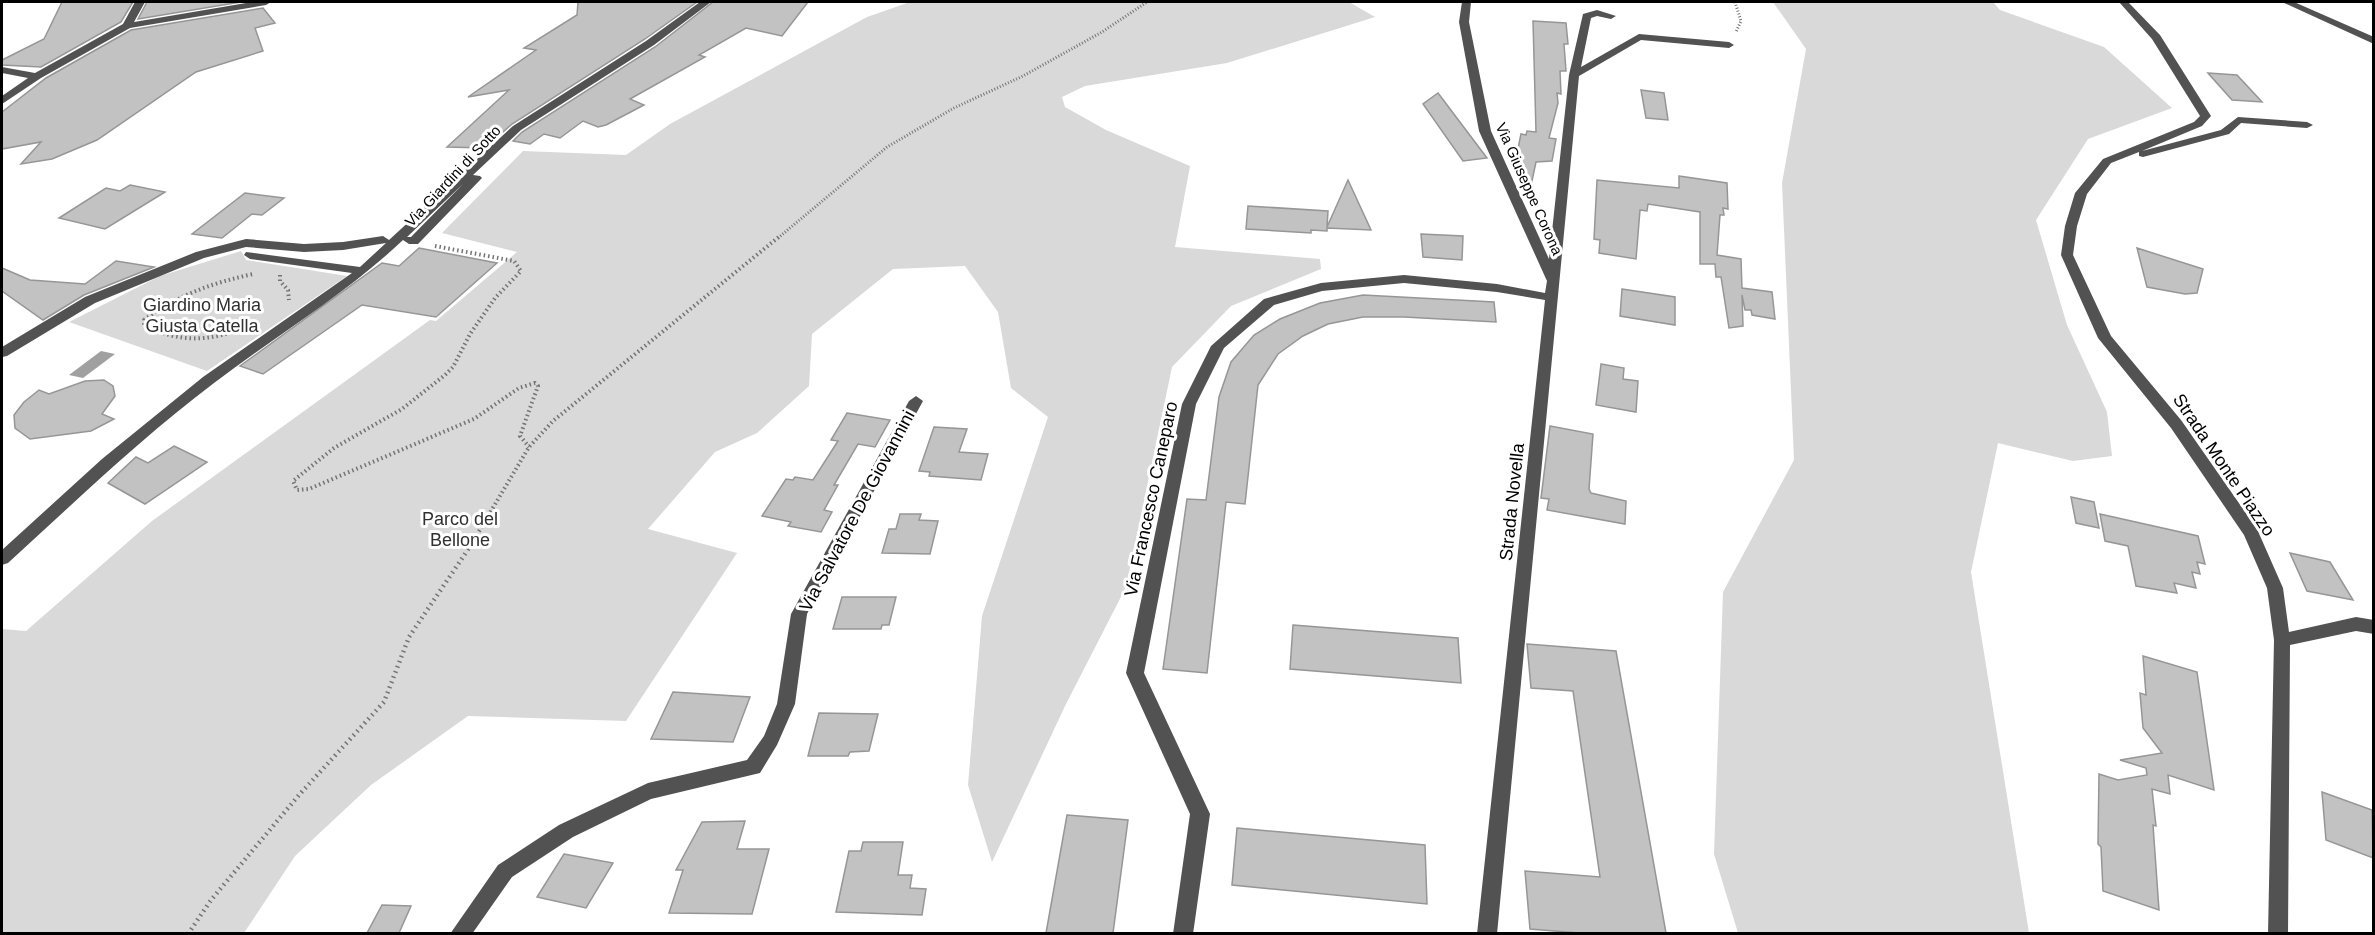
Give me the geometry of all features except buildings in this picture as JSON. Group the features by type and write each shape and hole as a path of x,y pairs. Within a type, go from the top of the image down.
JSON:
{"street":[{"path":"127,26 140,2"},
{"path":"3,99 37,76 127,26 266,2"},
{"path":"2,559 107,463 208,380 363,271 517,128 650,43 706,2"},
{"name":"Via Giuseppe Corona","path":"1466,2 1464,22 1485,131 1553,281"},
{"name":"Strada Monte Piazzo","path":"2123,2 2156,37 2206,116 2198,124 2107,161 2081,193 2071,226 2067,255 2105,338 2176,424 2251,533 2276,588 2282,640 2278,933"},
{"path":"2287,2 2373,41"},
{"name":"Strada Novella","path":"1487,933 1574,75 1586,16 1597,13 1611,16"},
{"path":"1574,75 1639,37 1729,45"},
{"path":"2,70 37,76"},
{"path":"2107,161 2173,148 2225,132 2238,120 2307,125"},
{"name":"Via Giardini di Sotto","path":"412,241 514,139 517,128"},
{"path":"2,353 90,300 200,255 246,243 304,248 343,246 383,240"},
{"path":"249,255 363,271"},
{"name":"Via Francesco Caneparo","path":"1183,933 1200,814 1136,673 1189,404 1218,346 1269,303 1322,286 1404,279 1497,288 1552,298"},
{"name":"Via Salvatore De Giovannini","path":"460,933 505,871 566,831 648,791 753,767 771,740 786,704 800,614 916,401"},
{"path":"2282,640 2356,624 2373,627"}],"path":[{"path":"188,933 211,900 284,813 384,702 409,637 474,540 529,447 553,421 887,147 954,108 1043,65 1102,32 1147,2"},
{"path":"1729,45 1741,21 1735,2"},
{"path":"412,241 514,261 519,265 521,271 516,279 495,298 470,334 453,367 445,375 390,418 334,447 293,481 294,485 297,490 309,489 409,445 436,436 474,419 519,388 536,383 538,386 536,395 520,436 529,447"},
{"path":"257,323 204,340 176,341 144,325 144,320 160,307 185,293 212,282 280,268 294,261"},
{"path":"280,268 280,281 288,290 289,299 281,306"}],"green space":[{"name":"Parco del Bellone","path":"910,2 1349,2 1375,17 1227,63 1085,86 1062,97 1065,107 1106,130 1190,166 1175,247 1320,259 1321,269 1231,306 1172,367 1126,587 1065,706 992,862 968,785 982,616 1048,417 1011,388 998,312 965,266 893,269 812,334 809,386 757,433 715,452 648,529 737,553 626,721 468,716 371,785 295,856 244,933 2,933 2,629 26,631 152,521 430,320 436,321 517,252 442,233 523,151 626,155 670,124 867,17"},
{"path":"1773,2 1993,2 2000,10 2104,47 2172,108 2088,139 2036,220 2067,325 2107,412 2112,456 2073,461 1998,443 1971,572 2029,933 1738,933 1714,854 1723,592 1794,460 1782,183 1806,49"},
{"name":"Giardino Maria Giusta Catella","path":"241,251 246,260 347,276 207,371 69,322 160,276"}],"shaded area":[{"path":"101,351 115,354 83,378 69,375"}]}
